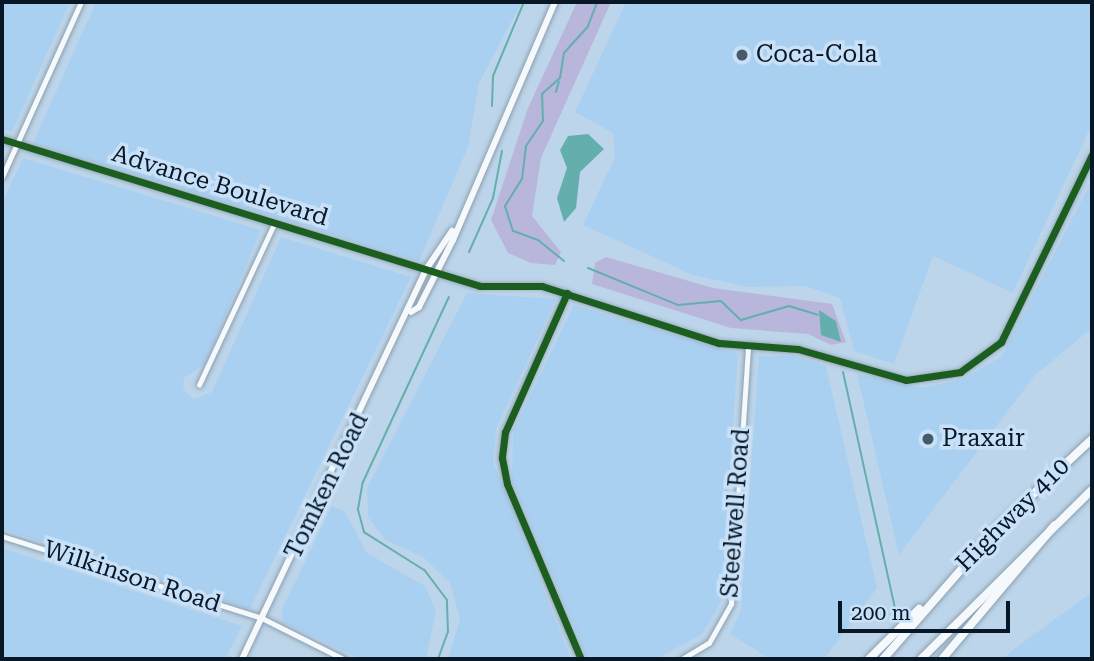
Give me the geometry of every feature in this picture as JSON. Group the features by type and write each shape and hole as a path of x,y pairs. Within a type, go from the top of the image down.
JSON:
{"highway":[{"name":"Highway 410","path":"883,659 925,606 1092,439"},
{"name":"Highway 410","path":"921,659 1058,520 1092,490"},
{"path":"942,659 1058,520"},
{"path":"869,659 925,606"}],"main road":[{"name":"Tomken Road","path":"411,312 437,271 452,231 555,2"},
{"name":"Tomken Road","path":"242,659 411,312 427,268 452,231"}],"street":[{"path":"2,177 81,2"},
{"name":"Advance Boulevard","path":"2,139 480,286 531,285 567,293 719,343 797,349 906,380 960,372 1001,342 1016,317 1092,155"},
{"path":"199,385 274,224"},
{"path":"567,293 505,432 502,458 581,659"},
{"name":"Steelwell Road","path":"682,659 709,643 731,604 748,345"},
{"name":"Wilkinson Road","path":"2,536 262,618"},
{"path":"262,618 344,659"}],"shaded area":[{"path":"2,2 70,2 12,132 2,129"},
{"path":"96,2 522,2 479,83 468,147 419,261 33,143"},
{"path":"577,2 611,2 541,158 532,216 561,252 555,265 531,263 508,253 491,220 528,108"},
{"path":"626,2 1092,2 1092,124 1013,293 933,256 894,364 854,351 840,298 805,286 748,287 693,275 583,225 615,157 613,133 575,112"},
{"path":"588,134 604,149 580,172 576,208 564,222 557,198 567,168 560,150 568,136"},
{"path":"23,158 261,230 205,364 184,378 183,389 194,399 212,392 281,237 411,277 250,609 2,529 2,203"},
{"path":"1092,180 1092,328 1035,375 899,555 857,374 923,388 963,379 1002,356"},
{"path":"606,257 713,288 832,304 846,342 831,345 808,334 731,328 592,284 595,263"},
{"path":"467,293 556,299 496,429 493,462 571,659 448,659 460,619 450,583 423,557 385,540 368,517 367,488"},
{"path":"574,305 738,354 721,602 702,634 657,659 588,659 512,480 513,431"},
{"path":"819,310 836,321 841,342 821,335"},
{"path":"759,356 795,356 826,366 877,588 824,659 770,659 730,634 741,609"},
{"path":"332,506 345,512 367,553 425,586 436,611 426,659 360,659 283,622 282,609"},
{"path":"2,548 242,626 225,659 2,659"},
{"path":"1092,592 1092,659 1003,659 1014,649"}],"waterway":[{"path":"492,106 493,76 524,2"},
{"path":"564,261 538,240 513,231 505,206 522,179 526,146 543,121 542,94 560,78 564,53 588,26 597,2"},
{"path":"556,92 559,81"},
{"path":"469,252 493,198 502,151"},
{"path":"588,268 678,305 721,301 741,320 789,306 818,315"},
{"path":"438,659 448,632 447,600 424,570 364,532 358,509 363,482 449,297"},
{"path":"843,372 895,609"}],"cycle path":[{"path":"2,139 480,286 542,286 719,343 798,349 906,380 960,372 1001,342 1092,155"},
{"path":"567,293 505,432 502,458 507,484 581,659"}],"place":[{"name":"Coca-Cola","path":"742,55"},
{"name":"Praxair","path":"928,439"}]}
